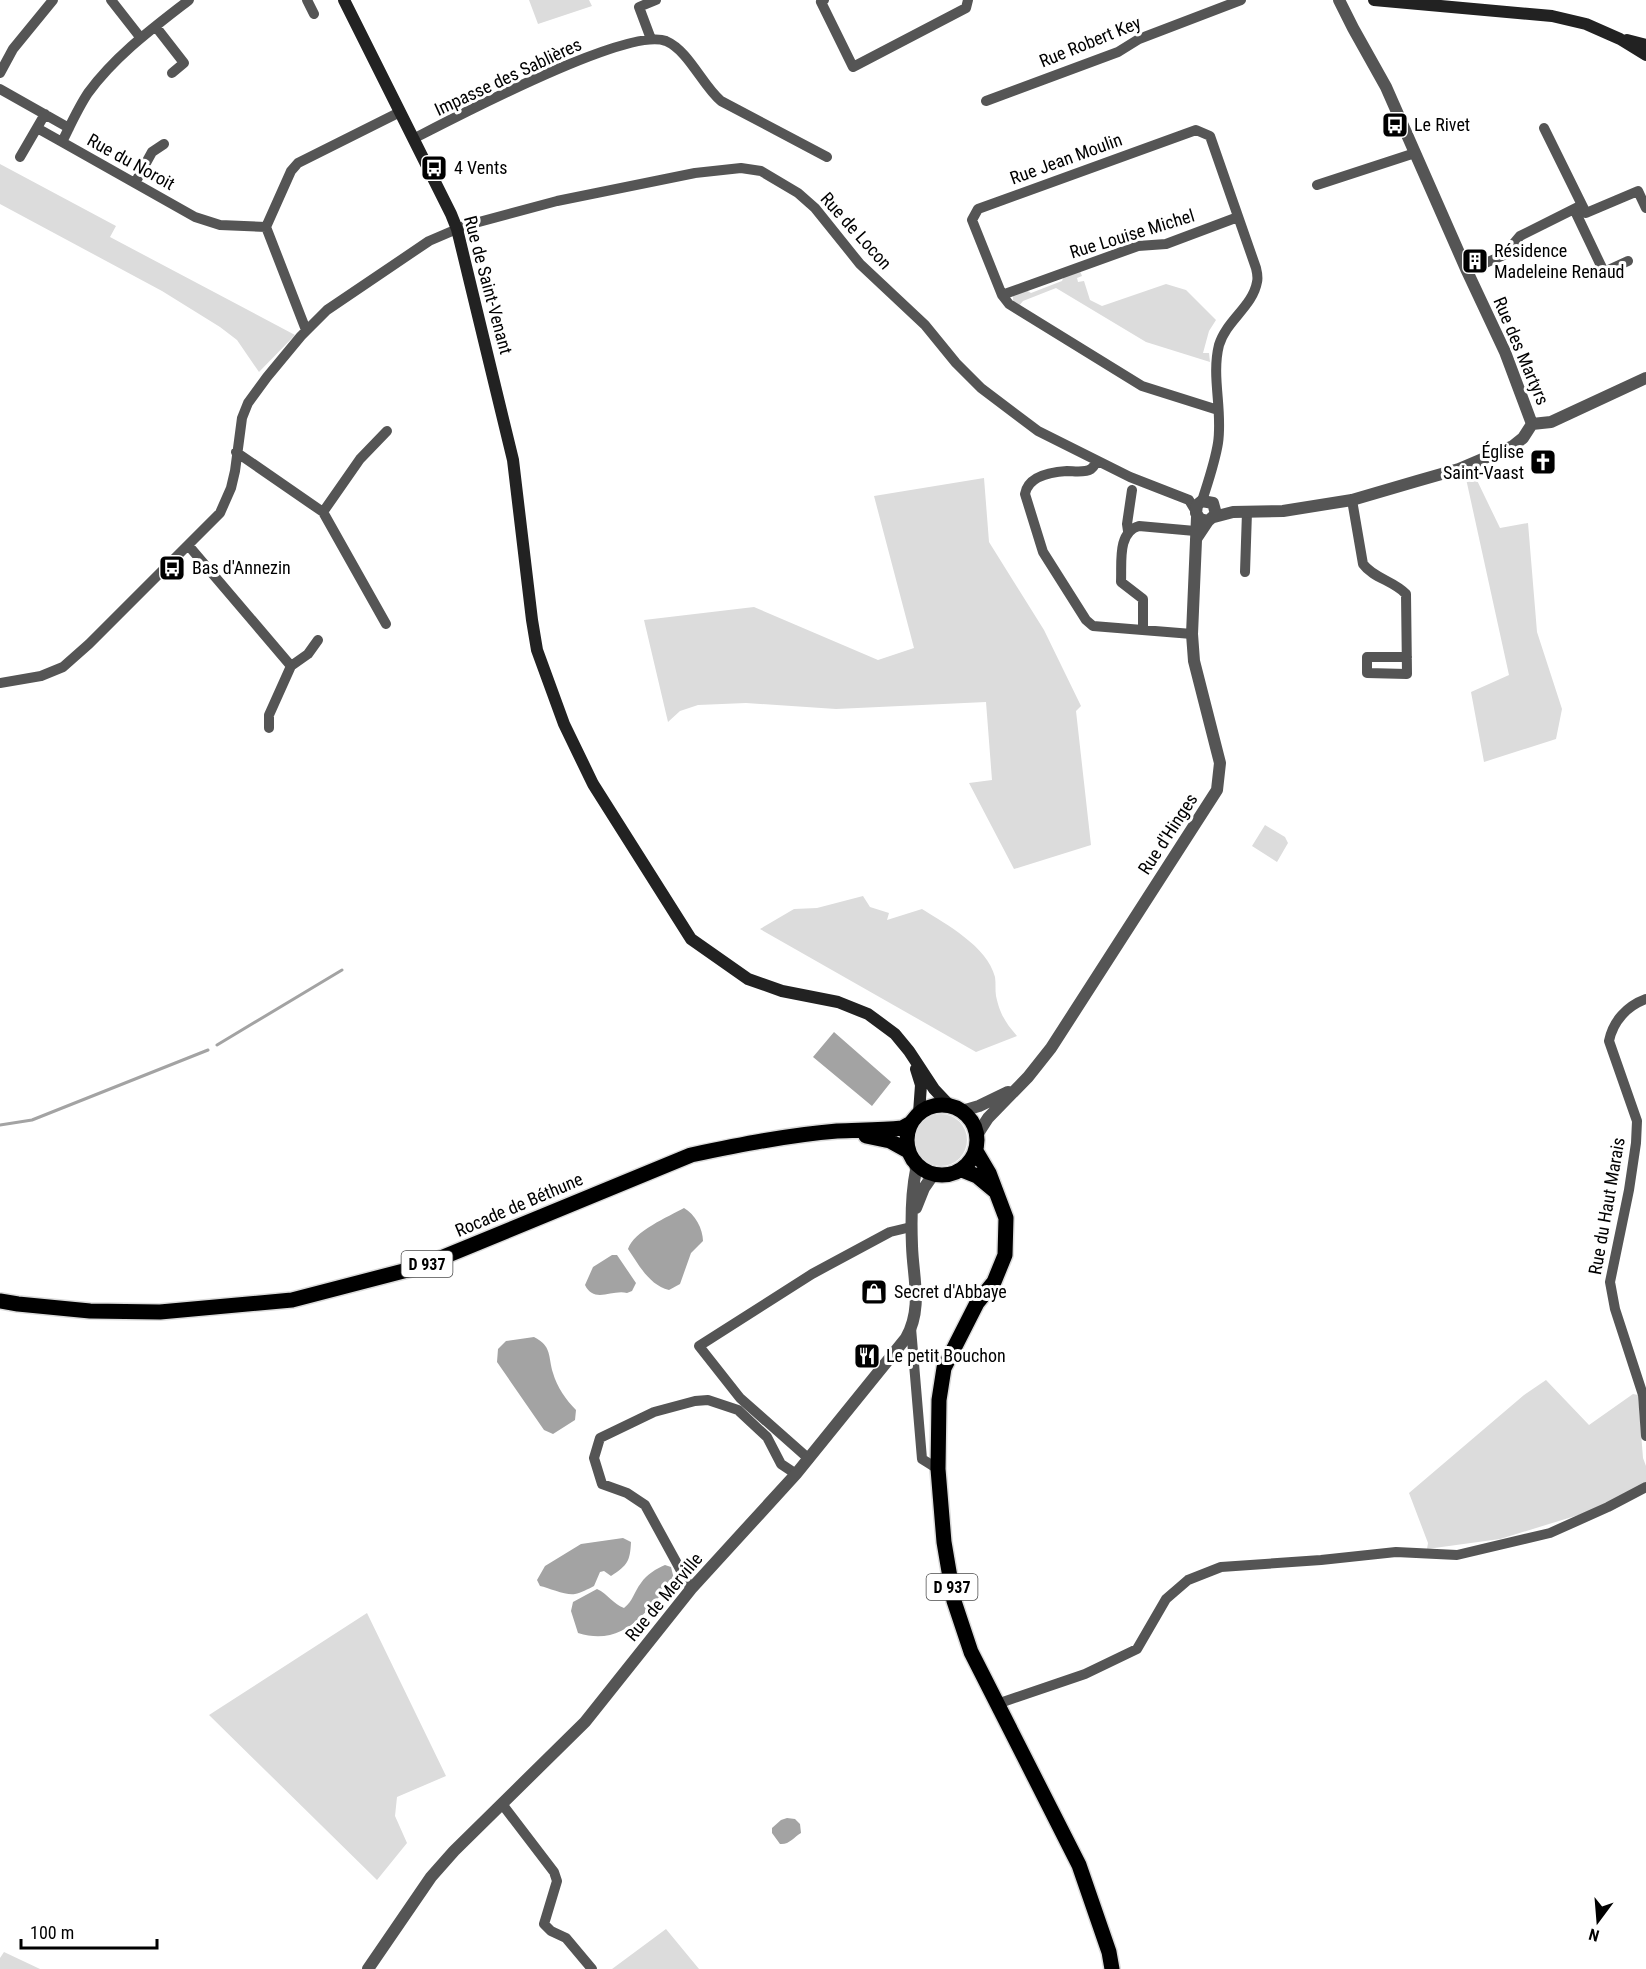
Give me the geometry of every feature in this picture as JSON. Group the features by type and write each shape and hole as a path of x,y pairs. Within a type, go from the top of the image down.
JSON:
{"main road":[{"name":"Rue de Saint-Venant","path":"344,0 457,229 513,460 537,650 564,724 593,784 692,939 748,979 782,991 838,1002 867,1014 895,1034 909,1051"},
{"path":"1374,0 1552,16 1586,24 1620,39 1646,55"},
{"path":"1620,39 1646,45"},
{"path":"909,1051 934,1089 969,1117 977,1135 976,1151 962,1170 943,1176 933,1175 923,1171 911,1157 907,1132 915,1118 921,1085 909,1051"},
{"path":"915,1118 928,1107 938,1105 955,1108"},
{"name":"Rocade de Béthune","path":"0,1301 90,1311 160,1312 292,1300 419,1267 691,1155 738,1145 836,1131 902,1128 915,1118"},
{"name":"Rocade de Béthune","path":"836,1131 882,1139 911,1157"},
{"name":"D 937","path":"976,1151 989,1173 1006,1218 1005,1255 994,1282 977,1303 944,1368 939,1400 938,1469 944,1542 954,1600 972,1652 1040,1784 1078,1865 1112,1969"},
{"path":"962,1170 977,1176 995,1191"}],"street":[{"path":"0,73 13,49 53,0"},
{"path":"111,0 140,37"},
{"name":"Rue du Noroit","path":"189,0 140,37 106,70 93,87 62,142 195,217 220,225 266,228"},
{"path":"307,0 314,14"},
{"path":"656,0 639,6 651,39 666,41 681,51 709,92 721,101 827,157"},
{"path":"824,0 821,2 853,67 966,8 968,0"},
{"name":"Rue Robert Key","path":"986,101 1118,52 1139,39 1241,0"},
{"name":"Rue des Martyrs","path":"1340,0 1386,87 1505,352 1532,424"},
{"path":"156,27 184,63 172,73"},
{"name":"Impasse des Sablières","path":"413,139 518,86 585,58 651,39"},
{"path":"0,89 69,128"},
{"path":"303,333 266,228 291,171 298,163 400,111"},
{"path":"20,157 45,114"},
{"path":"37,128 62,142"},
{"path":"1544,128 1604,272 1628,261"},
{"name":"Rue Jean Moulin","path":"1205,509 1207,485 1218,442 1218,410 1216,362 1220,342 1229,324 1250,298 1257,282 1256,268 1210,136 1197,130 978,209 972,220 1002,295 1009,304 1026,317 1142,386 1218,410"},
{"path":"135,183 152,152 164,144"},
{"path":"1317,185 1415,153"},
{"name":"Rue de Locon","path":"0,683 41,676 63,667 220,513 231,488 242,418 248,403 303,333 327,310 429,241 457,229 556,201 695,173 741,168 761,171 798,193 815,208 860,264 925,325 956,363 981,388 1038,431 1130,477 1191,497 1205,509"},
{"path":"1578,207 1586,213 1638,191 1646,208"},
{"path":"1467,271 1504,255 1520,236 1578,207"},
{"name":"Rue Louise Michel","path":"1002,295 1138,246 1166,244 1238,217"},
{"path":"1143,630 1143,599 1121,582 1125,534 1128,531 1139,526 1195,536 1205,509 1233,512 1283,511 1352,501 1459,469 1513,446 1523,438 1532,424 1551,422 1646,378"},
{"path":"323,512 360,459 387,431"},
{"path":"236,452 323,512 386,624"},
{"path":"1097,461 1091,469 1064,471 1034,479 1026,486 1025,494 1043,552 1086,620 1093,626 1192,634"},
{"path":"1128,531 1132,489"},
{"path":"1352,501 1363,564 1367,570 1401,588 1406,594 1407,657"},
{"path":"1245,572 1247,512"},
{"name":"Rue d'Hinges","path":"977,1135 988,1118 1028,1077 1051,1048 1217,790 1220,764 1194,661 1192,634 1195,536"},
{"path":"188,545 291,666"},
{"path":"269,728 269,715 291,666 308,654 318,640"},
{"name":"Rue du Haut Marais","path":"1646,999 1634,1004 1620,1017 1611,1030 1610,1041 1637,1121 1629,1190 1610,1282 1615,1309 1643,1395 1646,1436"},
{"name":"Rue d'Hinges","path":"955,1108 979,1106 999,1098 1028,1077"},
{"name":"Rue de Merville","path":"368,1969 431,1877 585,1722 692,1589 809,1459 900,1346 911,1328 916,1308 911,1157"},
{"name":"Rue de Merville","path":"912,1223 924,1188 933,1175"},
{"path":"809,1459 740,1398 699,1346 812,1274 890,1232 912,1223"},
{"path":"911,1328 922,1459 938,1469"},
{"path":"692,1589 645,1505 627,1493 602,1484 594,1458 600,1438 654,1412 695,1401 708,1400 738,1410 767,1437 780,1464 796,1474"},
{"path":"997,1704 1085,1674 1137,1648 1166,1599 1188,1580 1221,1567 1396,1552 1457,1555 1550,1533 1646,1487"},
{"path":"502,1804 554,1872 557,1881 544,1924 551,1931 566,1938 592,1969"}],"shaded area":[{"path":"529,0 589,0 592,6 538,24"},
{"path":"0,164 116,226 110,237 295,335 259,372 237,340 220,327 162,291 0,204"},
{"path":"1080,271 1082,276 1077,278 1078,282 1084,281 1090,300 1102,306 1166,284 1186,290 1216,320 1209,331 1203,353 1209,353 1210,362 1146,342 1056,288 1023,301 1018,307 1013,303 1013,295 1026,290 1031,293 1062,281 1064,276"},
{"path":"1472,470 1500,528 1528,523 1537,632 1562,709 1556,739 1484,762 1471,692 1509,675 1465,474"},
{"path":"984,478 989,542 1044,630 1081,706 1076,711 1091,845 1014,869 969,783 992,780 986,702 836,709 746,703 698,705 680,711 668,722 644,620 754,607 878,660 914,648 874,496"},
{"path":"1265,825 1285,837 1288,843 1277,862 1252,846"},
{"path":"863,896 870,907 889,913 887,920 922,909 954,929 975,946 991,966 995,977 999,1008 1017,1036 976,1052 760,929 794,909 817,908"},
{"path":"834,1032 891,1082 872,1106 813,1057"},
{"path":"941,1114 951,1116 959,1122 965,1130 967,1140 965,1150 959,1158 951,1164 941,1166 931,1164 923,1158 917,1150 915,1140 917,1130 923,1122 931,1116"},
{"path":"684,1208 698,1222 703,1241 691,1253 680,1284 669,1290 650,1279 628,1249 631,1242 644,1230"},
{"path":"612,1255 617,1255 636,1283 632,1291 627,1293 593,1294 585,1285 593,1267"},
{"path":"534,1337 547,1348 557,1383 565,1398 576,1410 575,1420 553,1434 544,1430 497,1362 498,1349 506,1341"},
{"path":"1546,1380 1589,1425 1633,1394 1638,1395 1646,1485 1585,1513 1500,1539 1427,1549 1428,1543 1409,1493 1524,1395"},
{"path":"623,1538 631,1542 627,1562 611,1576 604,1571 600,1572 594,1586 572,1594 540,1586 537,1580 545,1566 581,1544"},
{"path":"665,1565 671,1567 674,1579 634,1623 609,1635 595,1636 578,1633 571,1611 573,1602 597,1589 624,1608 646,1577"},
{"path":"367,1613 446,1776 397,1797 395,1816 407,1843 377,1880 209,1715"},
{"path":"787,1818 795,1819 800,1824 801,1833 789,1842 780,1844 772,1833 772,1828"},
{"path":"666,1929 699,1969 612,1969"},
{"path":"4,1952 40,1969 0,1969 0,1958"}],"waterway":[{"path":"217,1045 342,970"},
{"path":"0,1125 32,1120 208,1050"}],"place":[{"name":"Le Rivet","path":"1395,125"},
{"name":"4 Vents","path":"434,168"},
{"name":"Résidence Madeleine Renaud","path":"1475,261"},
{"name":"Église Saint-Vaast","path":"1543,462"},
{"name":"Bas d'Annezin","path":"172,568"},
{"name":"Secret d'Abbaye","path":"874,1292"},
{"name":"Le petit Bouchon","path":"867,1356"}]}
